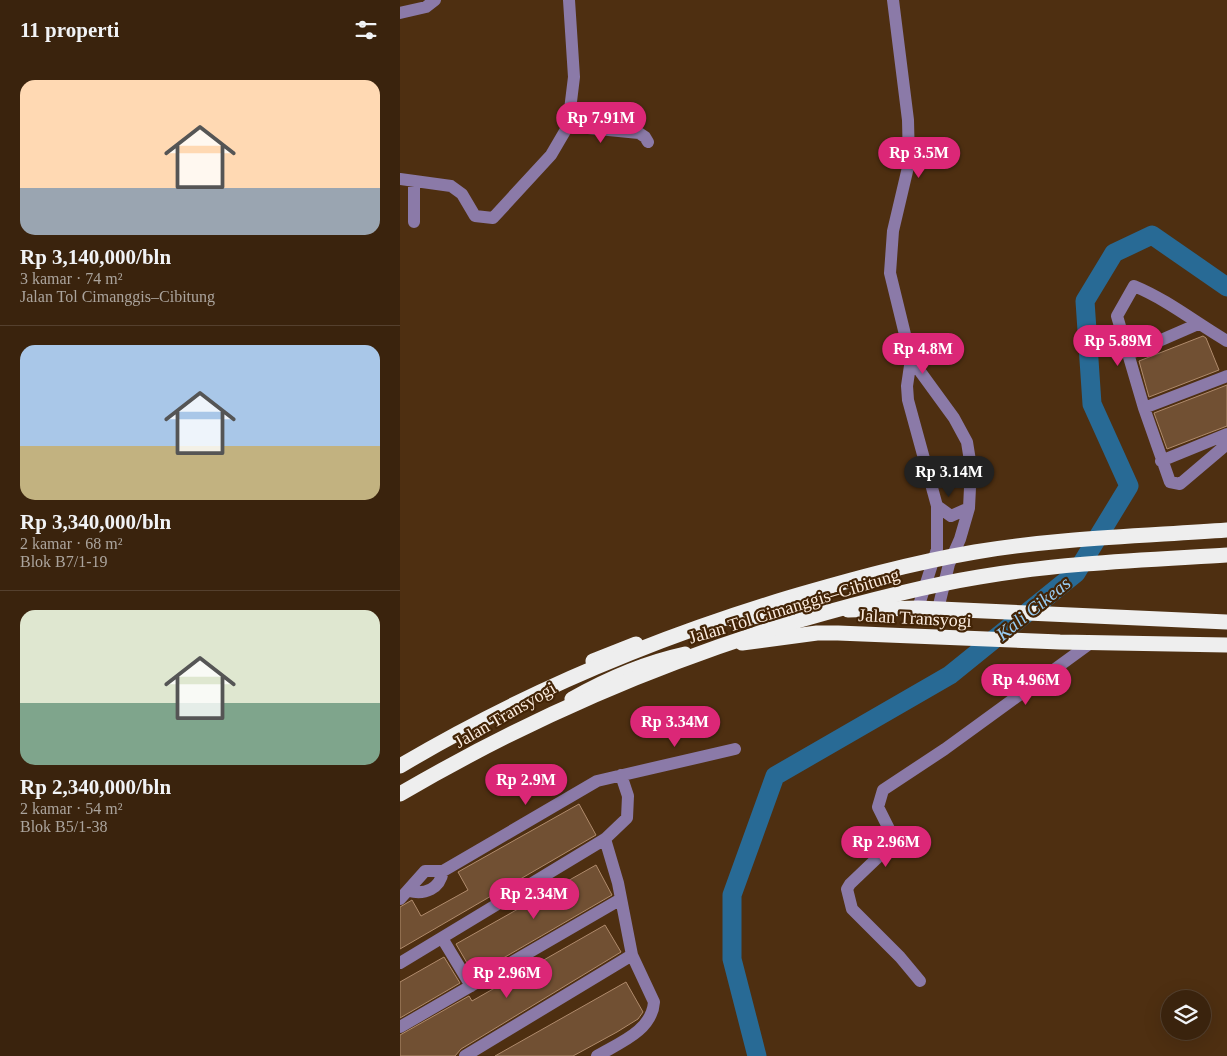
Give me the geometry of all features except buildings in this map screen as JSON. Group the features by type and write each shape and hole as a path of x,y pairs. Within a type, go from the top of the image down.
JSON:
{"highway":[{"name":"Jalan Tol Cimanggis–Cibitung","path":"400,765 468,726 588,670 711,622 839,583 895,568 974,552 1053,542 1227,530"},
{"name":"Jalan Tol Cimanggis–Cibitung","path":"400,794 479,748 598,692 718,645 846,607 900,592 978,576 1055,566 1227,555"},
{"name":"Jalan Transyogi","path":"400,765 470,724 549,682 615,651 678,630 778,613 918,608 1227,622"},
{"name":"Jalan Transyogi","path":"400,799 617,674 649,662 729,644 817,633 1060,642 1227,645"}],"street":[{"path":"400,13 426,7 435,0"},
{"path":"400,179 451,186 462,194 475,216 494,218 551,155 568,126 574,77 569,0"},
{"path":"893,0 908,120 909,163 892,231 890,273 911,359 907,386 908,400 937,506 937,549 918,608"},
{"path":"568,126 639,133 645,136 648,142"},
{"path":"414,181 414,222"},
{"path":"1227,342 1158,296 1134,286 1117,316 1144,408 1161,461 1170,482 1180,484 1227,444"},
{"path":"1129,354 1198,324"},
{"path":"911,359 954,418 967,442 972,487 970,508 960,539 949,564 945,609"},
{"path":"1144,408 1227,376"},
{"path":"1161,461 1227,434"},
{"path":"937,506 951,516 970,508"},
{"path":"920,981 900,957 852,909 847,889 895,841 878,807 883,790 941,752 1092,642"},
{"path":"404,895 409,886 425,871 443,871 597,781 735,749"},
{"path":"400,963 605,838 627,818 628,796 621,775"},
{"path":"597,1056 635,1033 645,1024 653,1010 654,1002 632,955 618,882 605,838"},
{"path":"404,895 419,894 432,890 442,878 443,871"},
{"path":"400,1026 621,899"},
{"path":"442,938 471,986"},
{"path":"474,1054 632,955"}],"waterway":[{"name":"Kali Cikeas","path":"757,1056 732,959 732,895 775,776 950,675 1076,573 1129,486 1092,404 1085,301 1114,253 1152,235 1227,287"}]}
